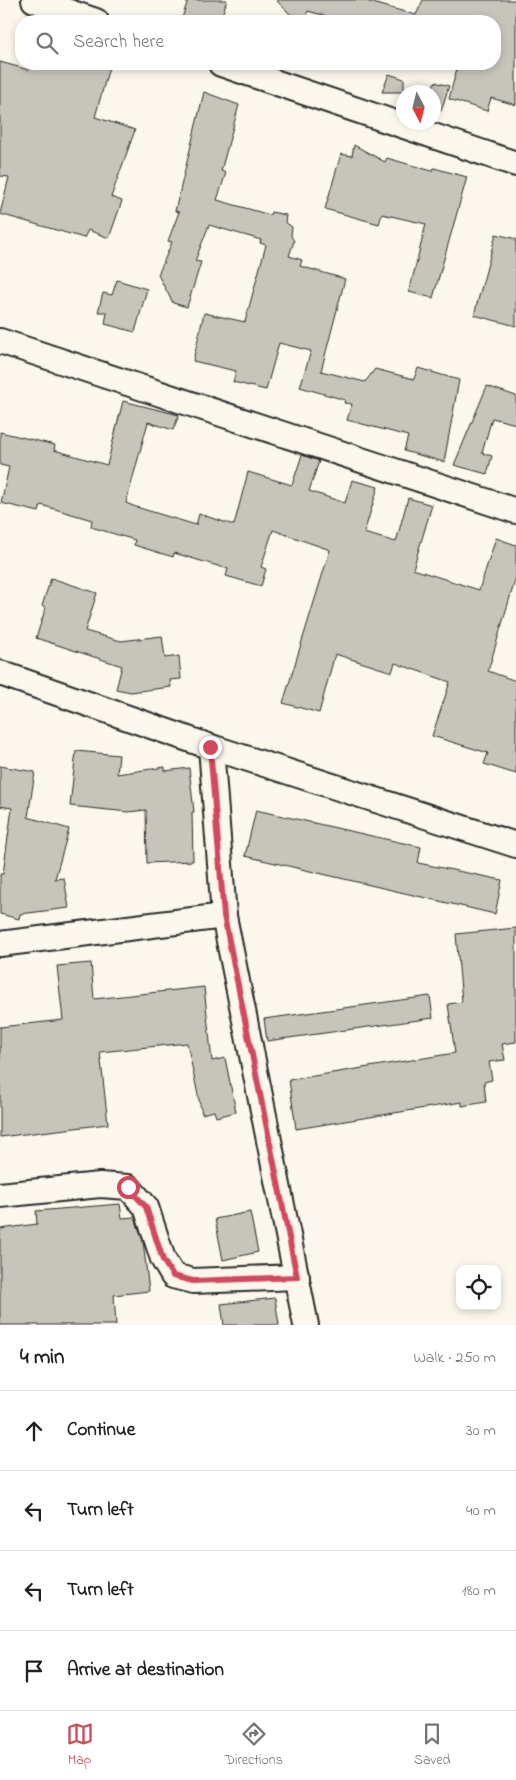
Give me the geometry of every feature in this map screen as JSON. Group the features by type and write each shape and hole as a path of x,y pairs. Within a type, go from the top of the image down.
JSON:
{"street":[{"path":"34,0 78,15"},
{"path":"239,70 516,164"},
{"path":"0,341 516,511"},
{"path":"0,673 210,747 516,846"},
{"path":"210,747 224,916 306,1325"},
{"path":"0,944 224,916"},
{"path":"0,1196 100,1185 128,1187 146,1207 163,1260 173,1276 193,1281 297,1277"}],"building":[{"path":"188,0 227,0 222,15 183,15"},
{"path":"276,0 362,0 416,15 322,15 308,11 306,15 291,15"},
{"path":"423,0 516,0 516,105 491,98 487,111 449,99 456,70 501,70 501,15 416,15"},
{"path":"0,62 15,66 15,70 108,70 95,117 135,130 111,197 122,201 109,238 88,230 84,238 0,214 9,177 0,176"},
{"path":"389,74 404,79 404,85 396,85 396,92 382,92"},
{"path":"435,82 449,86 441,111 441,85 434,85"},
{"path":"204,92 239,105 221,171 226,173 217,200 270,215 271,212 286,215 285,222 292,227 291,236 294,241 289,256 302,260 300,266 345,279 321,371 365,382 375,369 414,379 418,368 459,380 444,462 404,451 408,436 347,420 352,404 344,403 345,400 300,387 311,351 279,343 266,390 233,382 236,371 193,361 204,313 245,322 266,245 260,243 261,240 209,225 195,261 201,262 187,307 173,303 158,275 172,242 168,241 179,212 175,211"},
{"path":"354,145 385,162 387,158 432,171 434,168 467,177 433,298 409,292 426,224 382,214 379,224 325,209 341,154 352,156"},
{"path":"496,234 516,239 516,326 474,315"},
{"path":"117,280 147,289 135,332 105,324 107,312 98,312 103,293 112,295"},
{"path":"487,386 516,396 516,424 492,418 482,453 492,456 487,474 454,465"},
{"path":"123,401 179,415 173,430 148,422 126,503 136,507 196,525 199,514 234,525 248,472 292,485 302,455 319,461 309,491 345,503 352,480 378,487 364,533 396,542 408,498 432,505 413,569 479,590 496,538 516,545 516,577 488,671 516,681 516,774 484,764 488,753 432,736 450,682 395,663 392,672 335,654 319,713 283,703 330,550 273,530 261,567 266,569 261,586 226,576 228,569 174,553 173,557 134,545 135,540 91,527 92,520 41,505 39,512 1,503 9,467 0,465 0,432 55,445 54,450 107,465"},
{"path":"51,578 97,593 85,631 121,641 162,636 165,658 179,656 181,679 170,680 171,687 131,692 116,689 122,666 36,638 46,607 42,606"},
{"path":"76,751 119,755 117,774 165,767 165,771 189,768 194,812 192,812 193,861 147,863 146,810 128,812 70,806"},
{"path":"0,766 35,772 28,817 69,829 55,879 64,878 69,908 20,914 19,919 0,914 0,874 3,874 12,808 0,806"},
{"path":"256,810 421,847 418,863 502,880 495,914 245,856"},
{"path":"516,928 516,1042 502,1044 505,1060 489,1062 492,1080 484,1082 486,1102 462,1106 462,1102 296,1129 289,1080 455,1053 448,1004 462,1002 456,934"},
{"path":"91,963 94,999 204,987 212,1061 225,1058 236,1112 216,1117 214,1111 202,1114 187,1043 100,1052 108,1124 0,1137 0,1027 63,1020 57,966"},
{"path":"430,996 433,1018 267,1041 264,1019"},
{"path":"120,1204 122,1218 135,1217 143,1241 149,1291 114,1295 116,1325 0,1325 0,1229 37,1224 36,1211"},
{"path":"250,1212 258,1252 223,1260 215,1219"},
{"path":"275,1298 279,1325 224,1325 221,1304"}],"route":[{"path":"128,1187 146,1207 163,1260 173,1276 193,1281 297,1277 224,916 210,747"}]}
